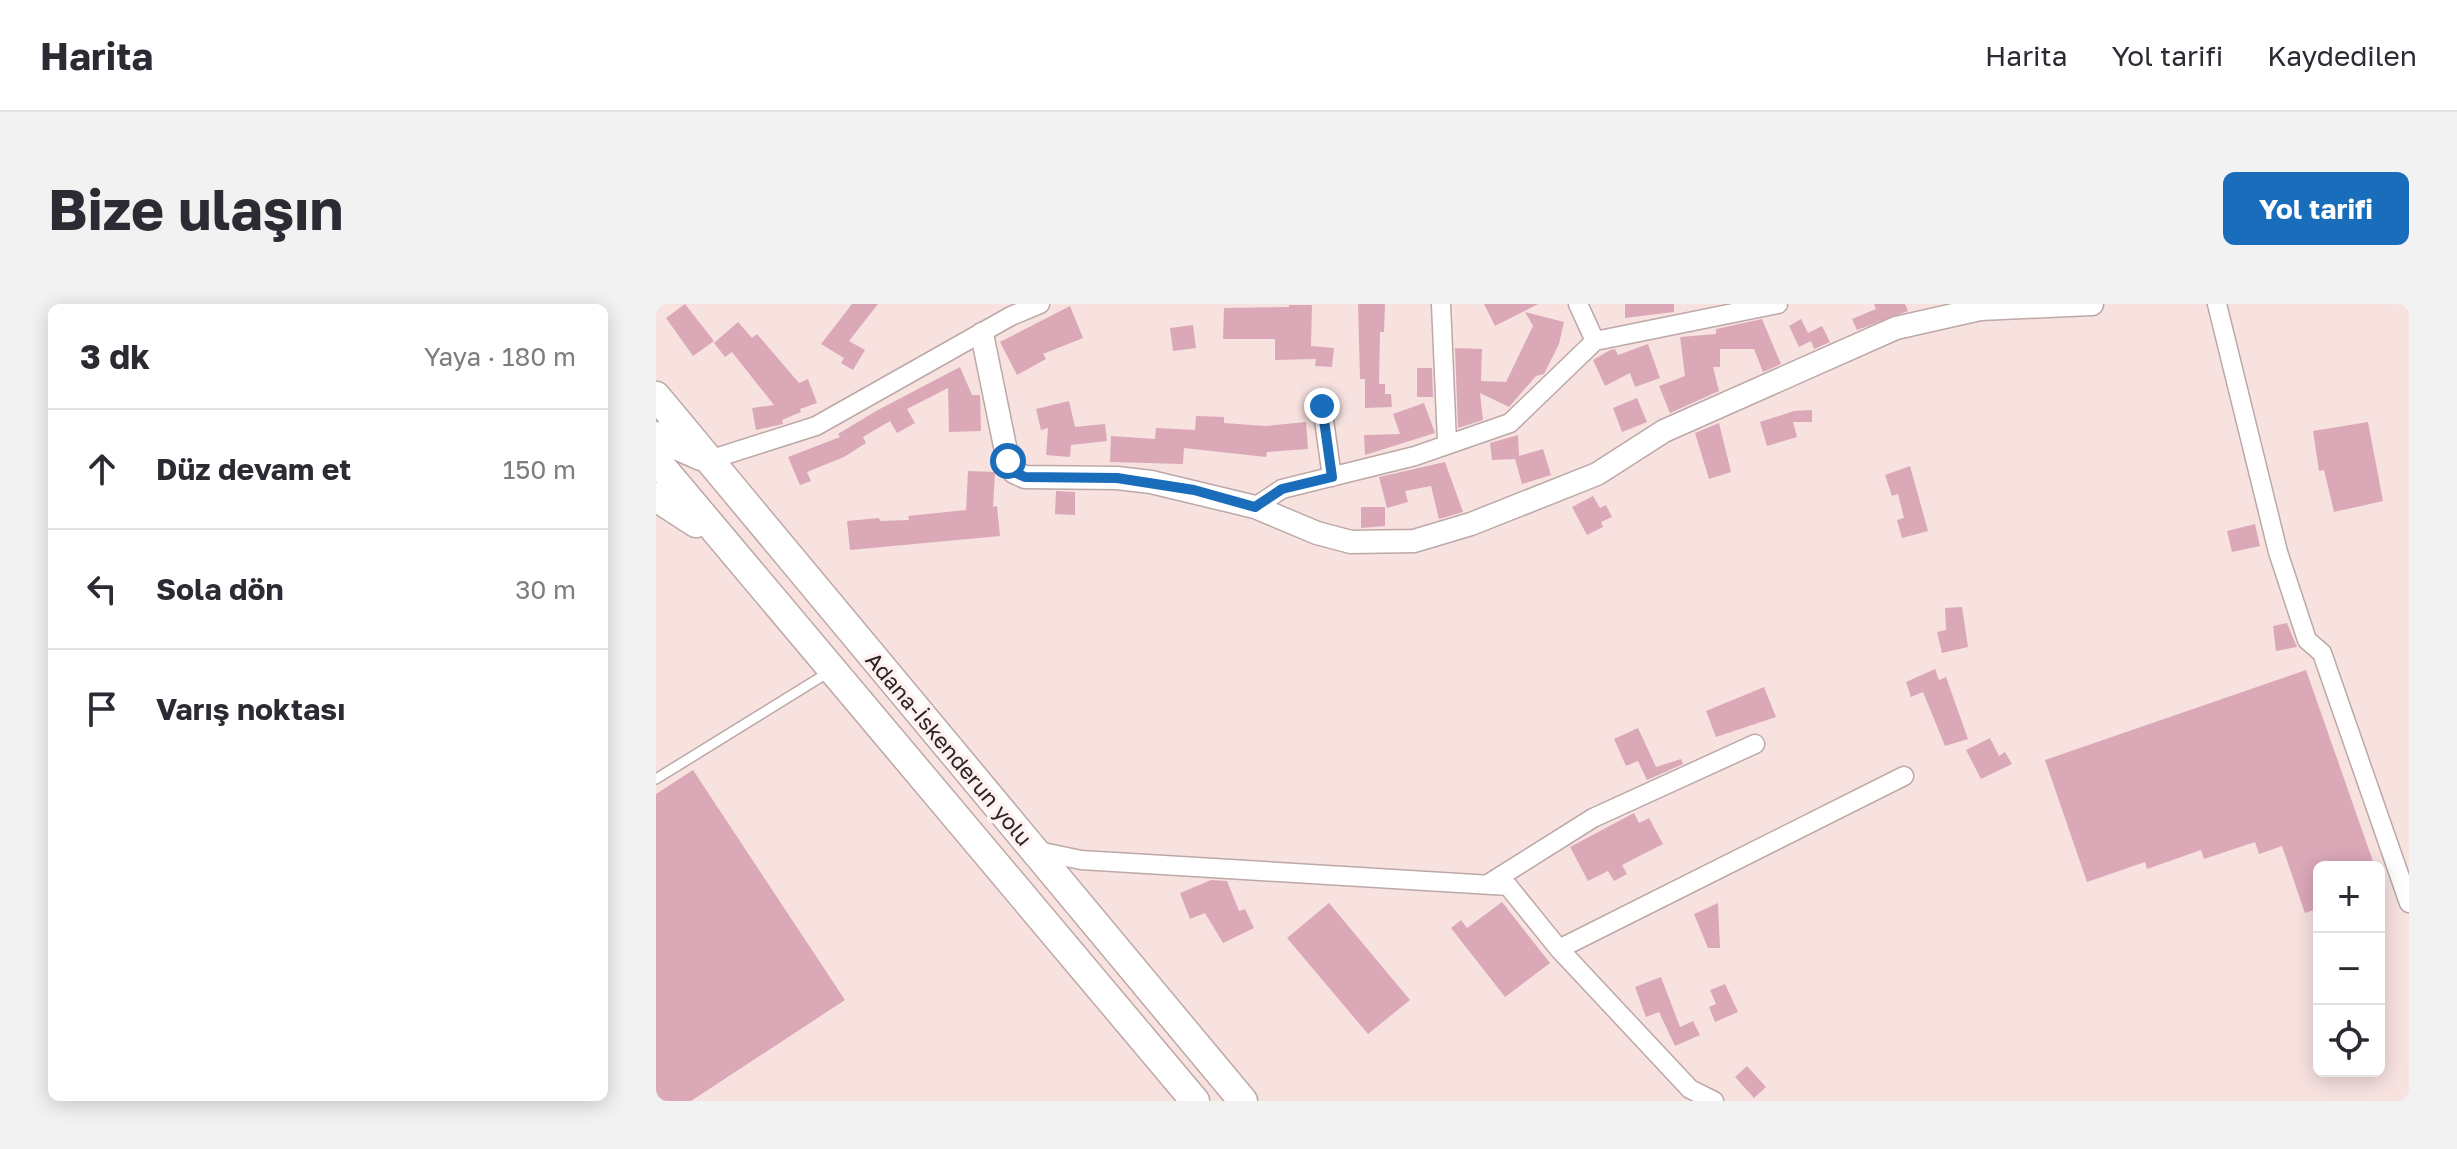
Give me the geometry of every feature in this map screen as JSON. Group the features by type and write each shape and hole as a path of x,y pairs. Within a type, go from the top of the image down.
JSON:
{"highway":[{"path":"660,431 709,460"},
{"path":"660,431 725,544 1195,1101"},
{"name":"Adana-İskenderun yolu","path":"709,460 1243,1101"},
{"path":"656,497 725,544"}],"street":[{"path":"709,460 816,426 1040,304"},
{"path":"1441,304 1447,442"},
{"path":"1578,304 1595,341"},
{"path":"1255,507 1282,489 1415,456 1447,442 1510,423 1595,341 1778,304"},
{"path":"982,334 1008,461 1014,472 1025,477 1117,478 1151,482 1255,507 1317,533 1351,542 1414,541 1471,524 1597,474 1664,431 1896,328 1978,307 2092,304"},
{"path":"2217,304 2278,552 2307,640 2322,653 2409,903"},
{"path":"1322,406 1332,477"},
{"path":"1488,884 1593,818 1755,744"},
{"path":"1559,949 1904,776"},
{"path":"1033,850 1081,860 1508,886 1559,949 1690,1089 1714,1101"}],"lane":[{"path":"656,779 832,670"}],"building":[{"path":"685,304 714,341 693,356 666,318"},
{"path":"852,304 878,304 849,341 865,350 853,370 841,363 844,358 821,344"},
{"path":"1358,304 1385,304 1384,332 1380,332 1379,384 1385,384 1385,394 1391,394 1392,407 1365,408 1365,379 1360,379"},
{"path":"1484,304 1538,304 1495,326"},
{"path":"1625,304 1674,304 1674,312 1625,318"},
{"path":"1874,304 1905,304 1908,311 1857,330 1852,319 1876,309"},
{"path":"1312,305 1311,346 1334,348 1332,367 1315,366 1316,359 1275,360 1275,339 1223,339 1224,308"},
{"path":"1070,306 1083,338 1043,354 1046,359 1017,375 1000,342"},
{"path":"1525,312 1564,322 1559,344 1544,374 1536,376 1509,407 1480,393 1483,420 1458,428 1455,348 1482,349 1481,381 1506,382 1533,326"},
{"path":"1762,319 1781,364 1763,372 1754,349 1720,349 1720,367 1713,367 1719,391 1670,413 1659,386 1685,376 1680,337 1716,334 1716,329"},
{"path":"1801,319 1808,333 1822,326 1830,342 1814,349 1811,341 1799,347 1789,326"},
{"path":"738,322 752,338 757,334 799,383 808,379 817,403 782,420 783,424 756,430 752,408 774,405 732,352 725,357 714,343"},
{"path":"1193,325 1196,348 1173,351 1170,328"},
{"path":"1648,344 1660,378 1635,387 1630,373 1605,386 1593,360 1610,350 1615,349 1618,355"},
{"path":"960,367 972,395 980,395 981,431 949,432 948,388 907,409 915,423 897,433 890,421 863,437 866,443 844,457 807,472 811,481 800,485 788,457 840,437 838,434 876,411"},
{"path":"1417,368 1432,368 1433,397 1417,397"},
{"path":"1637,398 1647,422 1622,432 1613,408"},
{"path":"1069,401 1075,427 1105,424 1107,441 1071,445 1070,457 1046,455 1048,428 1041,430 1036,409"},
{"path":"1424,403 1435,433 1365,455 1364,435 1400,434 1393,414"},
{"path":"1812,410 1812,422 1793,422 1797,437 1767,446 1760,422 1794,411"},
{"path":"1196,416 1224,417 1224,423 1266,426 1306,422 1308,449 1267,452 1266,457 1184,448 1183,464 1110,462 1111,436 1155,439 1156,428 1195,430"},
{"path":"2368,422 2383,501 2334,512 2324,470 2319,471 2313,431"},
{"path":"1719,423 1731,472 1709,479 1695,433"},
{"path":"1518,435 1519,456 1543,449 1551,475 1522,484 1515,459 1492,460 1490,443"},
{"path":"1445,462 1463,512 1439,519 1431,486 1405,491 1408,502 1387,508 1379,477"},
{"path":"1910,466 1928,531 1902,538 1897,520 1904,518 1898,494 1892,496 1885,475"},
{"path":"968,471 995,472 993,507 997,506 1000,536 850,550 847,521 879,518 880,521 909,520 908,516 966,510"},
{"path":"1056,491 1075,492 1075,515 1055,514"},
{"path":"1593,496 1600,508 1606,505 1612,517 1601,522 1603,527 1587,535 1572,507"},
{"path":"1361,507 1385,507 1385,526 1361,528"},
{"path":"2255,524 2260,546 2232,552 2227,531"},
{"path":"1962,607 1968,647 1942,653 1937,632 1946,630 1945,608"},
{"path":"2287,623 2297,647 2276,651 2273,626"},
{"path":"1935,669 1939,680 1946,677 1968,739 1945,746 1923,692 1911,697 1906,682"},
{"path":"2306,670 2373,861 2313,861 2313,910 2305,913 2282,846 2259,854 2255,842 2204,859 2201,850 2147,869 2145,862 2087,882 2045,760"},
{"path":"1764,687 1776,717 1716,737 1706,711"},
{"path":"1638,728 1656,767 1681,759 1683,764 1647,780 1638,761 1626,766 1614,739"},
{"path":"1990,738 1999,756 2005,752 2012,764 1981,779 1966,750"},
{"path":"693,770 845,1000 691,1101 656,1101 656,794"},
{"path":"1634,813 1639,823 1649,818 1663,844 1622,865 1627,874 1614,881 1608,871 1588,881 1570,847"},
{"path":"1211,880 1227,881 1239,911 1245,909 1254,928 1223,943 1205,913 1190,919 1180,893"},
{"path":"1502,902 1550,963 1505,997 1451,928 1461,920 1467,928"},
{"path":"1329,903 1410,1000 1368,1034 1287,938"},
{"path":"1718,903 1720,948 1708,948 1694,914"},
{"path":"1661,977 1680,1027 1693,1021 1700,1035 1675,1046 1659,1012 1646,1017 1635,987"},
{"path":"1725,984 1738,1012 1715,1022 1709,1007 1716,1004 1710,990"},
{"path":"1747,1066 1766,1087 1754,1098 1735,1077"}],"route":[{"path":"1008,461 1014,472 1025,477 1117,478 1151,482 1255,507 1282,489 1332,477 1322,406"}]}
